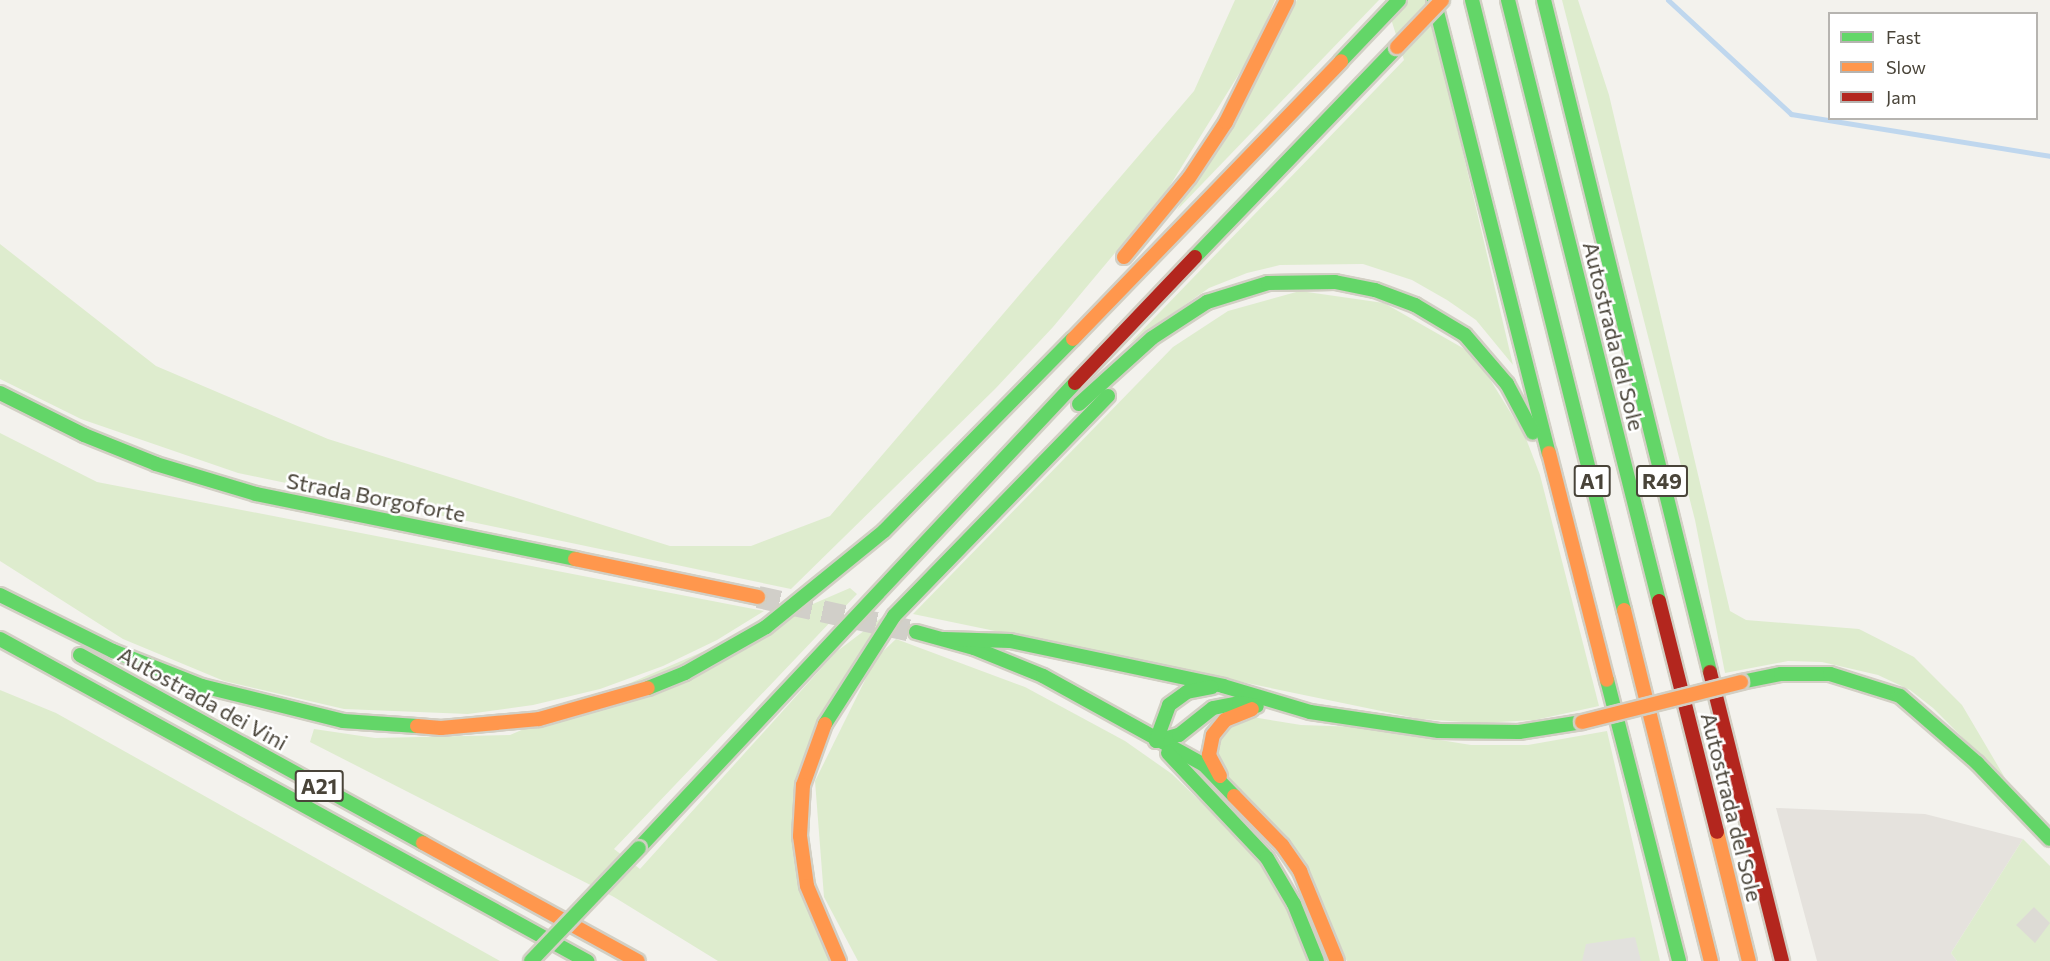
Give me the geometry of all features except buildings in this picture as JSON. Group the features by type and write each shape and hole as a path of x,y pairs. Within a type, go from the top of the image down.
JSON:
{"main road":[{"path":"1111,272 1206,154 1251,78 1287,0"},
{"path":"0,595 113,651 242,699 343,721 441,728 498,724 589,707 685,673 766,627 884,531 960,458 1399,0"},
{"path":"1434,0 1589,598 1679,961"},
{"path":"531,961 914,551 1442,0"},
{"name":"A1","path":"1472,0 1711,961"},
{"name":"Autostrada del Sole","path":"1508,0 1749,961"},
{"name":"R49","path":"1544,0 1782,961"},
{"path":"914,551 1002,480 1062,420 1152,338 1207,302 1249,286 1317,281 1353,285 1415,305 1449,323 1479,348 1508,384 1534,435 1589,598"},
{"path":"839,961 807,886 800,810 819,736 843,689 874,641 969,538 1159,345 1181,327 1229,301 1273,287 1317,281"},
{"path":"884,531 936,462 1053,338"},
{"name":"Strada Borgoforte","path":"0,393 84,435 156,464 256,494 758,597"},
{"path":"0,611 21,622"},
{"path":"916,632 944,639 1043,676 1156,741 1204,765 1265,824 1300,871 1337,961"},
{"name":"Autostrada dei Vini","path":"0,639 587,961"},
{"path":"944,639 1010,641 1222,686 1310,712 1478,734 1520,732 1582,722 1781,674 1830,674 1900,696 1977,763 2050,839"},
{"name":"Autostrada dei Vini","path":"62,645 638,961"},
{"path":"1156,741 1164,714 1177,697 1199,688 1222,686"},
{"path":"1156,741 1179,735 1204,712 1226,704 1286,710 1244,710 1218,727 1209,755 1224,782"},
{"path":"1156,741 1267,858 1294,904 1317,961"}],"shaded area":[{"path":"1776,808 1925,814 2023,839 1951,953 1957,961 1817,961"},
{"path":"1635,937 1641,961 1582,961 1586,944"}],"green space":[{"path":"1235,0 1275,0 1255,48 1166,192 1053,327 995,389 791,589 238,473 81,419 0,379 0,244 156,366 328,439 670,546 751,546 830,516 1194,91"},
{"path":"1297,0 1379,0 1177,210"},
{"path":"1385,0 1427,0 1513,365 1476,320 1447,300 1412,280 1363,264 1280,265 1247,273 1209,288 1129,344 1404,60"},
{"path":"1562,0 1578,0 1609,95 1730,611 1746,620 1859,629 1914,657 1962,705 2008,783 1933,708 1910,690 1878,675 1822,662 1788,661 1725,673 1695,520"},
{"path":"1300,291 1384,303 1475,355 1525,436 1540,475 1599,706 1535,720 1480,723 1420,719 913,614 1173,347 1228,311"},
{"path":"0,433 97,482 764,611 717,640 663,666 600,689 533,705 468,714 344,709 224,681 123,639 0,561"},
{"path":"850,588 857,594 614,849 640,869 836,652 885,615 798,772 829,961 718,961 614,897 310,742 314,729 375,738 510,735"},
{"path":"896,639 1025,687 1125,741 1172,774 1249,849 1282,897 1308,961 858,961 824,897 815,781 876,658"},
{"path":"0,690 56,713 500,961 0,961"},
{"path":"1246,716 1301,725 1360,727 1471,745 1528,745 1607,731 1660,961 1347,961 1221,769 1218,753 1222,735"},
{"path":"2023,839 2050,866 2050,961 1957,961 1951,953"}],"waterway":[{"path":"1668,0 1791,114 2050,156"}],"tunnel":[{"path":"758,597 916,632"}],"traffic: fast":[{"path":"1341,61 1399,0"},
{"path":"1434,0 1549,453"},
{"path":"1472,0 1624,610"},
{"path":"1508,0 1659,601"},
{"path":"1544,0 1710,672"},
{"path":"1195,257 1397,47"},
{"path":"1079,404 1152,338 1207,302 1268,283 1335,282 1375,290 1415,305 1465,335 1507,384 1533,433"},
{"path":"648,688 685,673 766,627 884,531 1073,339"},
{"path":"639,848 1075,383"},
{"path":"0,393 84,435 156,464 256,494 575,559"},
{"path":"825,724 894,616 1108,396"},
{"path":"0,595 113,651 202,686 343,721 417,726"},
{"path":"916,632 974,648 1043,676 1204,765 1234,796"},
{"path":"0,639 587,961"},
{"path":"944,639 1010,641 1223,686 1310,712 1439,731 1519,732 1582,722"},
{"path":"80,655 423,843"},
{"path":"1741,682 1781,674 1830,674 1900,696 1977,763 2050,839"},
{"path":"1607,680 1679,961"},
{"path":"1156,741 1169,705 1187,692 1212,687"},
{"path":"1156,741 1179,735 1213,708 1239,703 1257,706"},
{"path":"1168,753 1267,858 1294,904 1317,961"},
{"path":"531,961 639,848"}],"traffic: slow":[{"path":"1124,257 1189,178 1226,122 1287,0"},
{"path":"1397,47 1442,0"},
{"path":"1073,339 1341,61"},
{"path":"1549,453 1607,680"},
{"path":"575,559 758,597"},
{"path":"1624,610 1711,961"},
{"path":"1582,722 1741,682"},
{"path":"417,726 441,728 539,719 648,688"},
{"path":"1220,776 1209,755 1213,735 1225,720 1252,709"},
{"path":"825,724 803,785 800,836 807,886 839,961"},
{"path":"1234,796 1282,845 1300,871 1337,961"},
{"path":"1717,832 1749,961"},
{"path":"423,843 638,961"}],"traffic: jam":[{"path":"1075,383 1195,257"},
{"path":"1659,601 1717,832"},
{"path":"1710,672 1782,961"}]}
